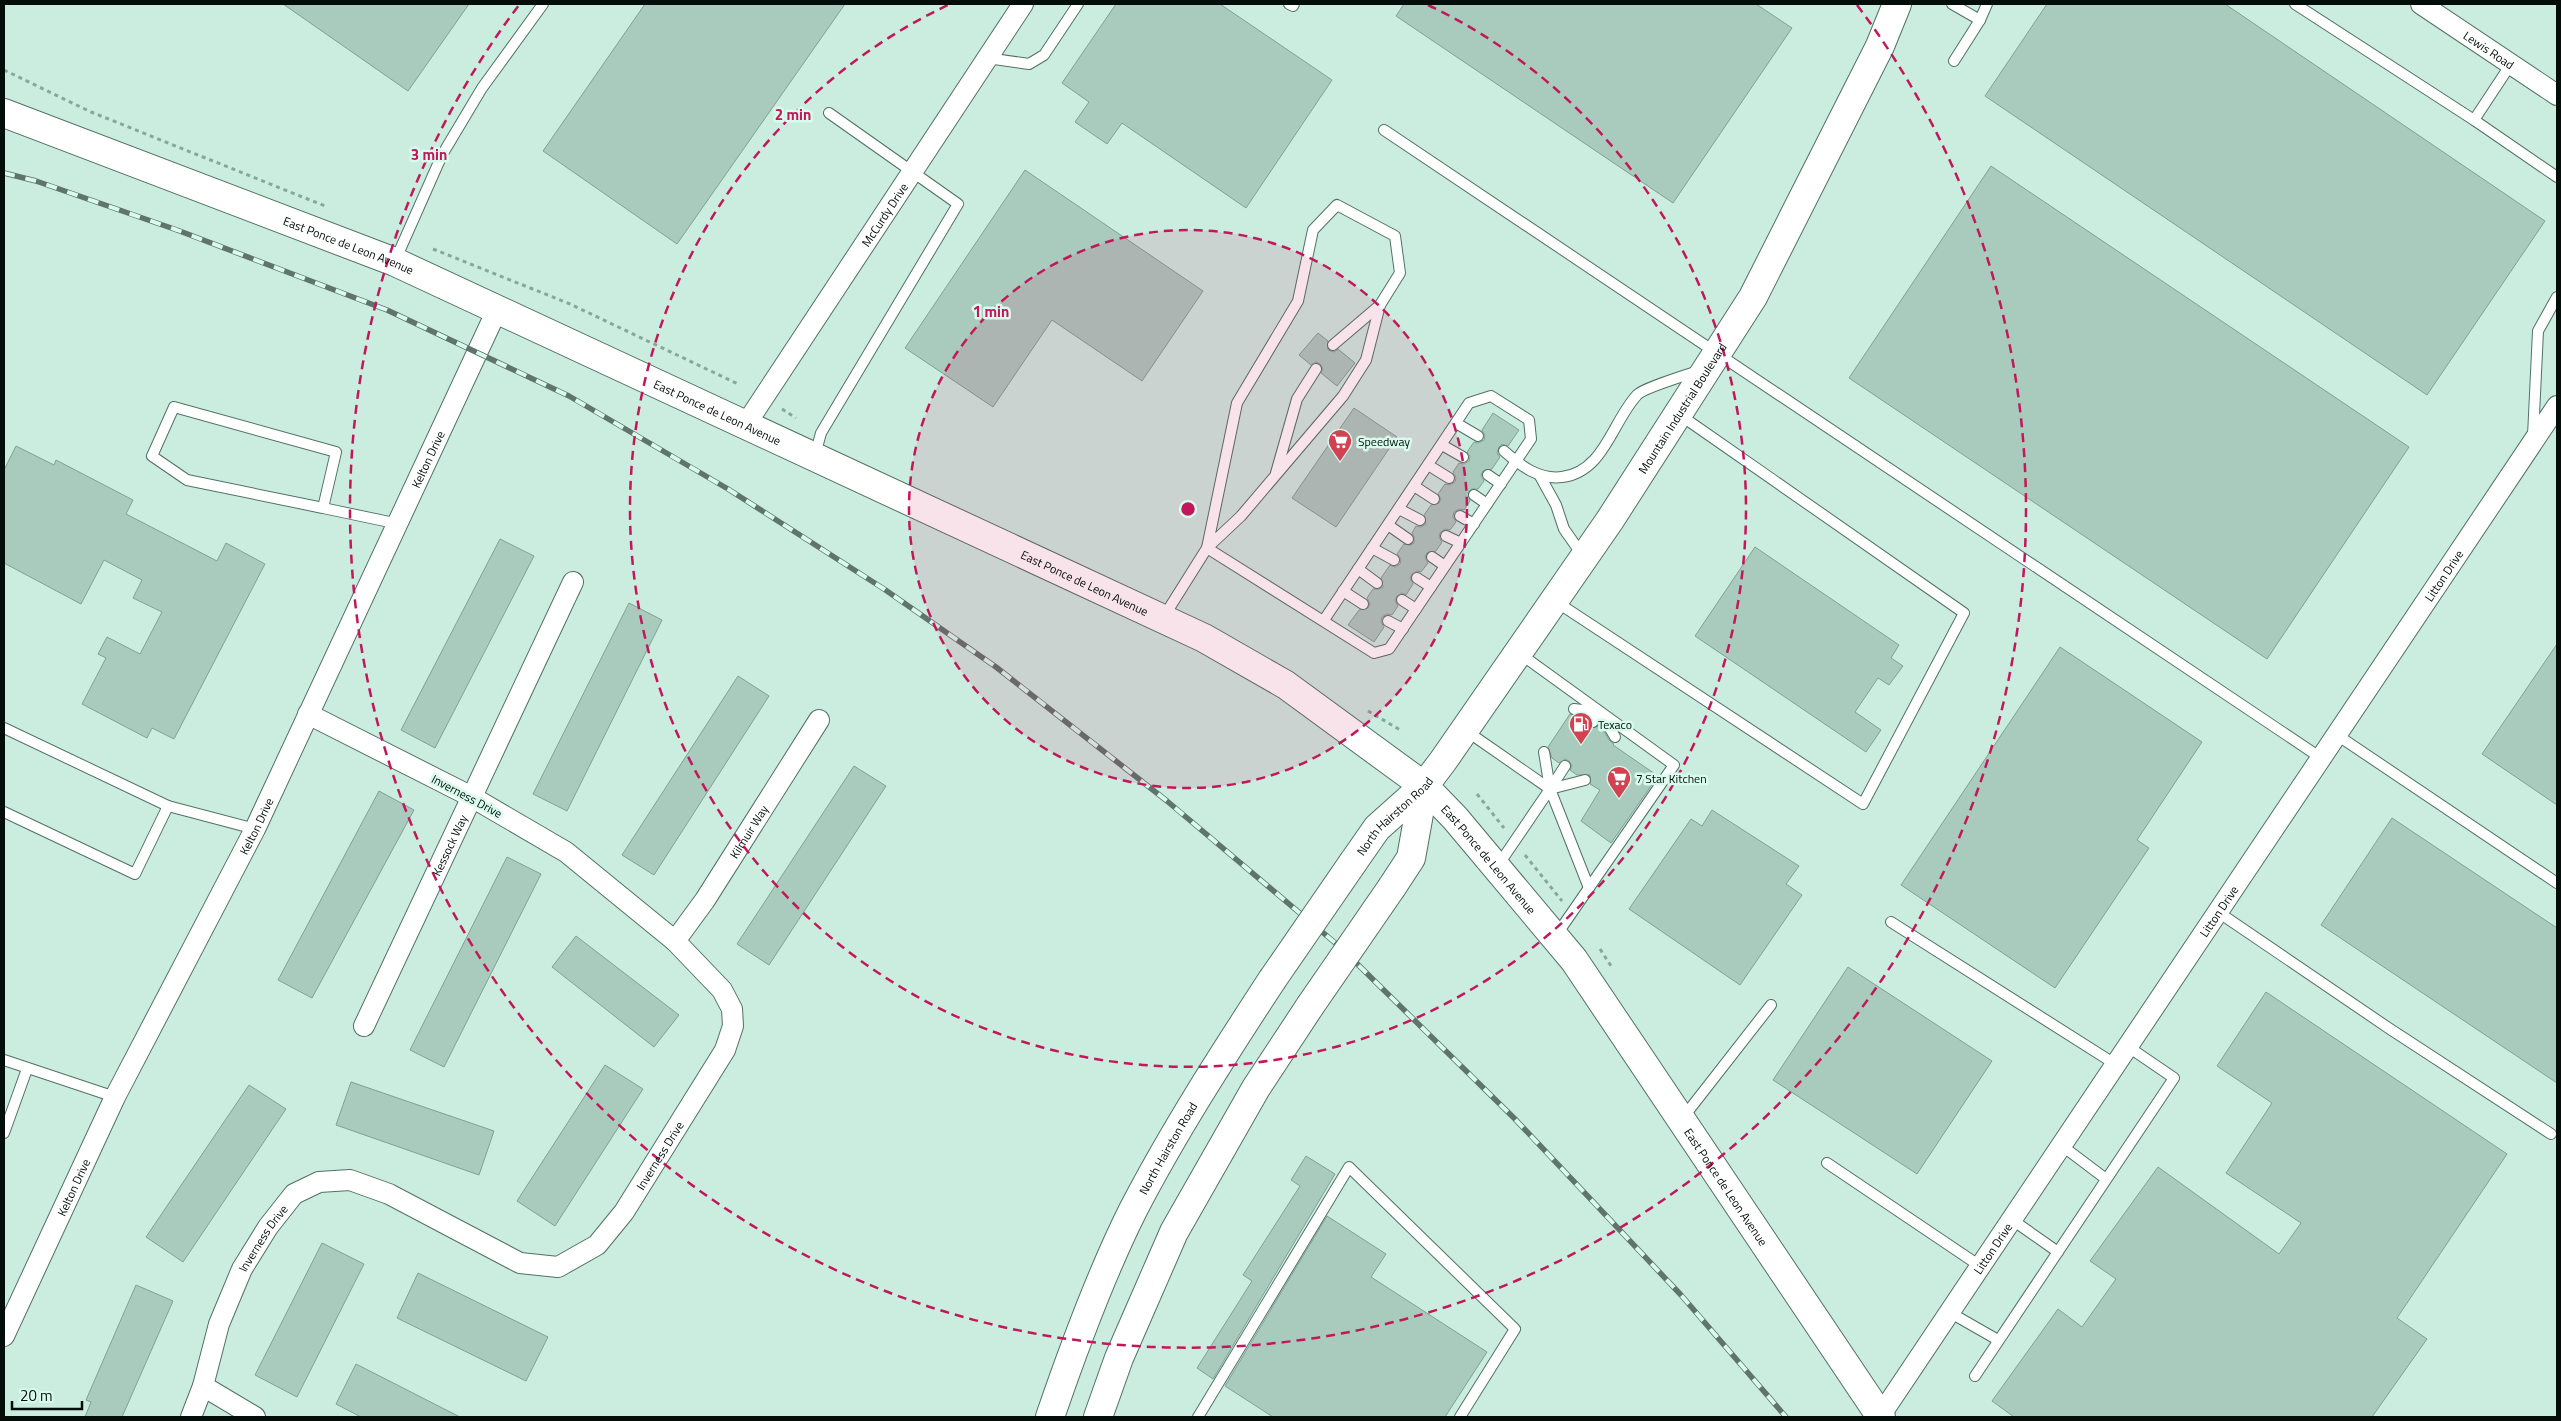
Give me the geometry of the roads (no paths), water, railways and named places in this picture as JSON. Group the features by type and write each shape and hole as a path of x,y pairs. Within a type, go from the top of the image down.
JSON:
{"main road":[{"name":"Mountain Industrial Boulevard","path":"1424,786 1584,557 1753,297 1880,46 1897,4"},
{"name":"East Ponce de Leon Avenue","path":"4,113 395,262 1163,618 1204,638 1286,685 1424,786 1497,868 1574,960 1881,1417"},
{"name":"North Hairston Road","path":"1050,1417 1076,1342 1133,1211 1217,1064 1272,980 1377,828 1424,786"},
{"name":"North Hairston Road","path":"1098,1417 1118,1358 1174,1232 1256,1088 1411,858 1424,786"}],"street":[{"name":"McCurdy Drive","path":"746,424 1023,4"},
{"name":"Lewis Road","path":"2421,4 2557,95"},
{"name":"Kelton Drive","path":"4,1336 115,1097 255,829 399,524 497,310"},
{"name":"Litton Drive","path":"1881,1417 2011,1219 2557,406"},
{"name":"Kessock Way","path":"364,1026 470,796 573,582"},
{"name":"Inverness Drive","path":"191,1417 203,1386 219,1324 242,1269 268,1227 294,1194 319,1182 350,1180 389,1194 520,1262 558,1267 597,1245 624,1212 720,1058 733,1026 732,1009 722,990 675,941 566,852 470,796 308,714"},
{"name":"Kilmuir Way","path":"675,941 705,900 819,720"},
{"path":"203,1386 255,1417"}],"lane":[{"path":"395,262 442,155 482,88 542,4"},
{"path":"987,58 1029,64 1044,55 1078,4"},
{"path":"1290,4 1293,6 1294,4"},
{"path":"1952,4 1980,20"},
{"path":"1954,61 1980,20 1987,4"},
{"path":"2295,4 2474,120 2557,177"},
{"path":"2474,120 2511,64"},
{"path":"815,456 821,433 958,204 829,113"},
{"path":"1384,130 1712,361 2321,758"},
{"path":"1163,618 1207,548 1241,516 1343,396 1366,360 1380,306 1400,273 1395,236 1338,205 1313,230 1298,301 1237,403 1207,548"},
{"path":"2532,444 2538,331 2557,297"},
{"path":"1333,345 1380,306"},
{"path":"1504,451 1540,476 1559,477 1583,471 1599,454 1638,394 1712,361"},
{"path":"1275,476 1297,399 1316,369"},
{"path":"1207,548 1374,653 1389,649 1531,439 1529,420 1492,396 1469,403 1324,620"},
{"path":"323,508 336,452 174,407 152,456 187,480 399,524"},
{"path":"1554,601 1863,804 1964,613 1678,414"},
{"path":"1456,423 1478,436"},
{"path":"1442,445 1463,457"},
{"path":"1428,464 1449,478"},
{"path":"1488,476 1501,484"},
{"path":"1540,476 1556,505 1564,530 1584,557"},
{"path":"1414,486 1434,499"},
{"path":"1474,495 1487,504"},
{"path":"1398,509 1420,520"},
{"path":"1460,516 1474,524"},
{"path":"1388,525 1408,539"},
{"path":"1446,536 1461,543"},
{"path":"1372,548 1394,560"},
{"path":"1432,557 1445,566"},
{"path":"1358,569 1378,583"},
{"path":"1417,578 1431,587"},
{"path":"1343,592 1363,604"},
{"path":"1402,600 1416,609"},
{"path":"1388,621 1403,629"},
{"path":"1518,653 1674,765 1555,937"},
{"path":"1574,709 1600,712"},
{"path":"1593,722 1600,712"},
{"path":"1600,712 1615,737"},
{"path":"4,728 168,806 255,829"},
{"path":"1464,729 1550,789 1585,780"},
{"path":"2337,735 2557,884"},
{"path":"1544,752 1550,789 1589,888"},
{"path":"1497,868 1564,766"},
{"path":"4,812 135,874 168,806"},
{"path":"2218,912 2390,1029 2551,1134"},
{"path":"1891,922 2115,1064"},
{"path":"1682,1119 1771,1005"},
{"path":"1975,1376 2174,1078 2128,1046"},
{"path":"4,1060 115,1097"},
{"path":"4,1132 27,1069"},
{"path":"2061,1145 2106,1179"},
{"path":"1827,1164 1980,1266"},
{"path":"1198,1417 1348,1167 1514,1329 1460,1417"},
{"path":"2011,1219 2058,1252"},
{"path":"1949,1312 1998,1340"}],"railway":[{"path":"4,173 36,181 177,230 387,310 569,396 728,489 884,589 996,667 1167,801 1340,947 1515,1119 1681,1295 1786,1417"}],"place":[{"name":"Speedway","path":"1340,462"},
{"name":"Texaco","path":"1581,745"},
{"name":"7 Star Kitchen","path":"1619,799"}]}
